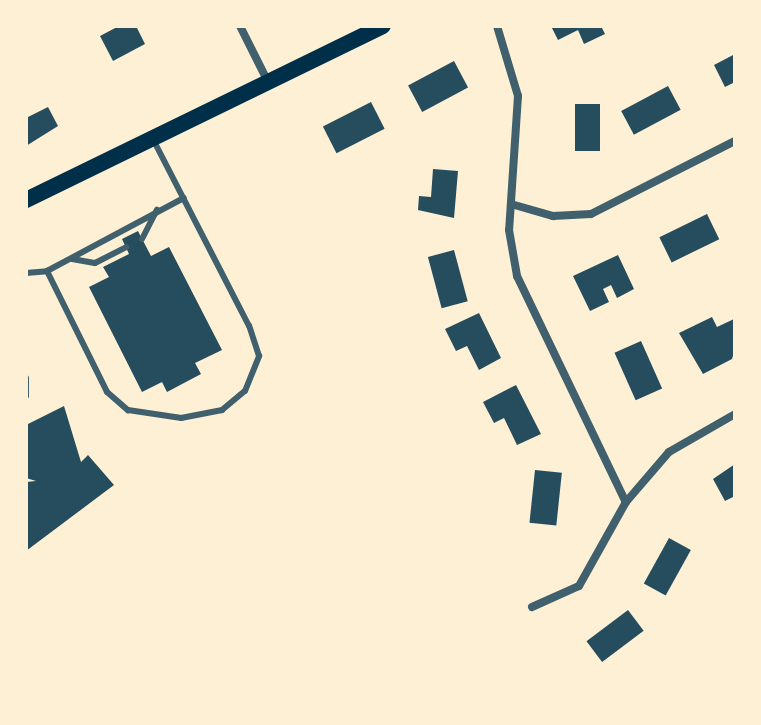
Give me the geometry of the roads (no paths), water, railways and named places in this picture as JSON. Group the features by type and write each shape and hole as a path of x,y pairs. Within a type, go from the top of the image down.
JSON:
{"main road":[{"path":"26,200 383,26"}],"street":[{"path":"240,26 268,82"},
{"path":"497,26 518,96 511,204 517,276 626,502"},
{"path":"511,204 553,216 591,214 735,141"},
{"path":"532,607 579,586 626,502 669,452 735,414"}],"lane":[{"path":"47,271 107,392 128,410 181,418 222,410 245,391 259,356 152,138"},
{"path":"26,273 47,271 184,198"},
{"path":"142,239 157,210"},
{"path":"72,259 95,263 126,247"},
{"path":"26,378 26,396"}]}
